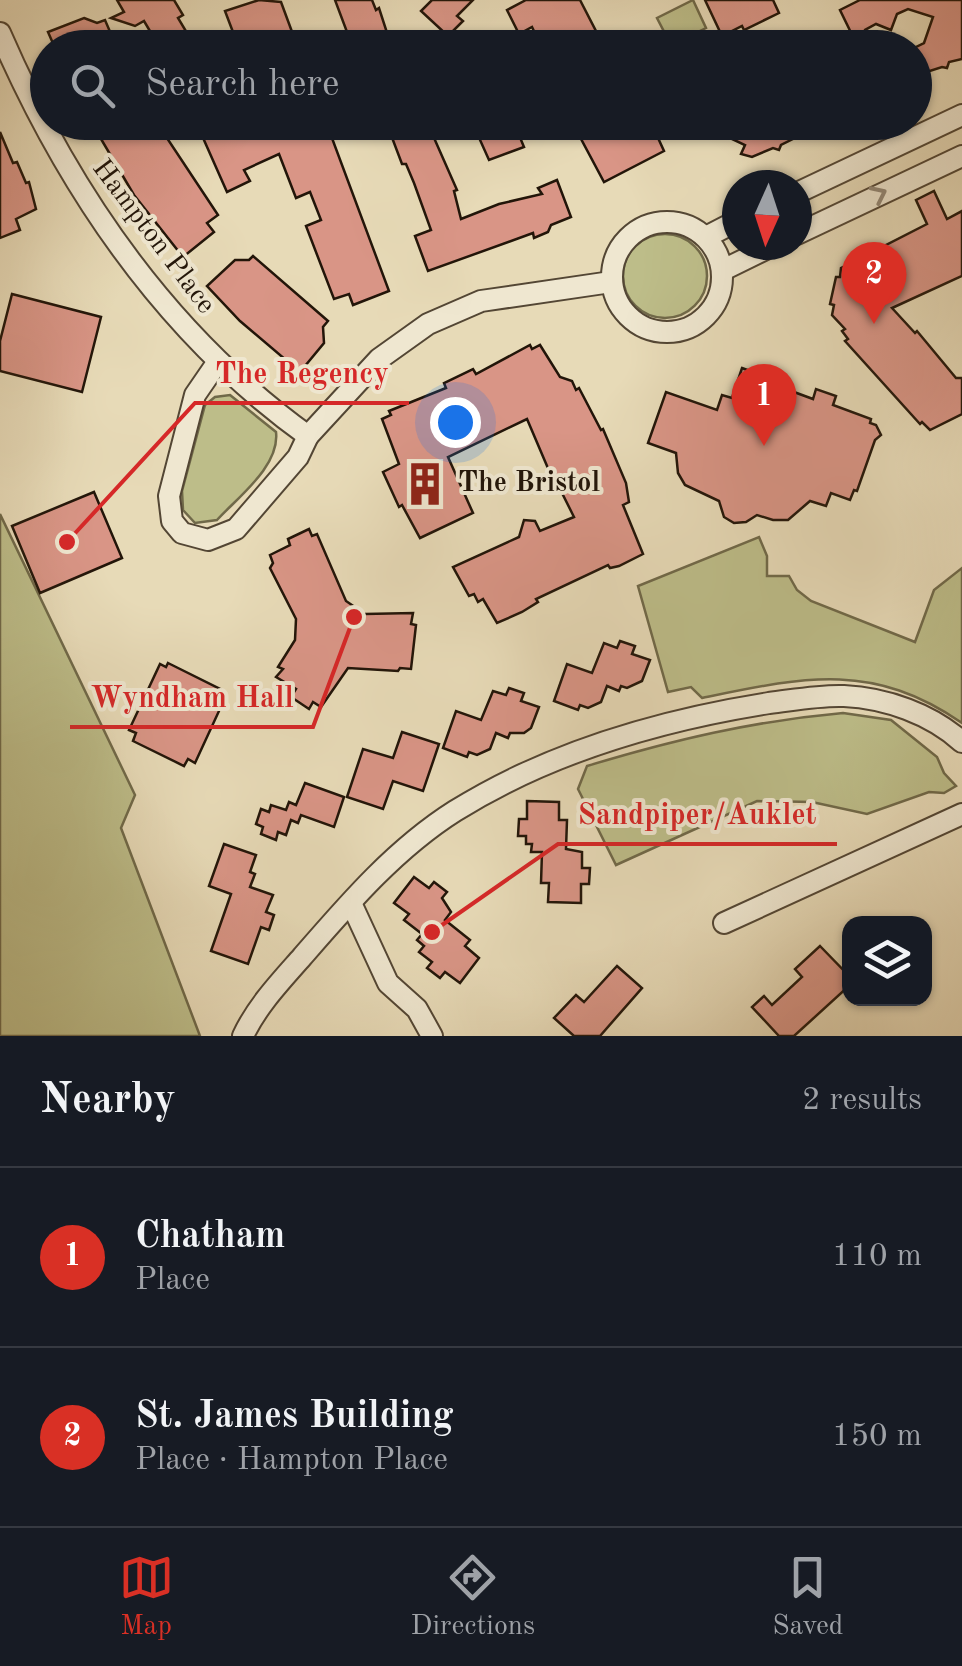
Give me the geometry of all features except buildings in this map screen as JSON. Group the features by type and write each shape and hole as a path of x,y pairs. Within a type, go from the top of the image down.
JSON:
{"street":[{"name":"Hampton Place","path":"0,34 30,100"},
{"path":"932,129 962,115"},
{"name":"Hampton Place","path":"51,140 82,196 130,262 217,363 308,436"},
{"path":"812,186 909,140"},
{"path":"812,227 962,156"},
{"path":"656,222 691,227 706,237 717,252 722,270 717,303 707,316 671,332 654,331 625,314 612,282 617,252 640,228 656,222"},
{"path":"706,237 722,229"},
{"path":"722,270 743,260"},
{"path":"217,363 194,396 169,496 172,521 182,533 208,540 236,529 298,457 308,436 380,358 428,324 481,301 612,282"},
{"path":"243,1036 266,998 398,854 482,795 559,758 676,722 763,704 845,696 896,706 947,729 962,742"},
{"path":"724,923 962,814"},
{"path":"350,902 388,983 417,1009 432,1036"}],"green space":[{"path":"693,0 706,28 663,30 657,18"},
{"path":"665,234 681,237 700,253 707,276 704,292 688,311 665,318 649,315 630,299 623,276 626,260 642,241"},
{"path":"230,395 276,432 275,445 265,469 217,520 195,523 183,510 182,491 205,405 215,397"},
{"path":"0,514 135,795 121,828 200,1036 0,1036"},
{"path":"759,537 767,556 767,576 789,576 797,590 811,601 915,642 934,590 962,568 962,723 929,703 867,682 805,680 702,698 691,687 668,692 638,586"},
{"path":"843,713 891,720 937,757 956,786 944,793 929,792 867,814 812,802 757,801 616,865 578,789 587,766 745,726"}],"place":[{"name":"St. James Building","path":"874,324"},
{"name":"Chatham","path":"764,446"},
{"name":"The Bristol","path":"425,484"},
{"name":"The Regency","path":"67,542"},
{"name":"Wyndham Hall","path":"354,617"},
{"name":"Sandpiper/Auklet","path":"432,932"}]}
